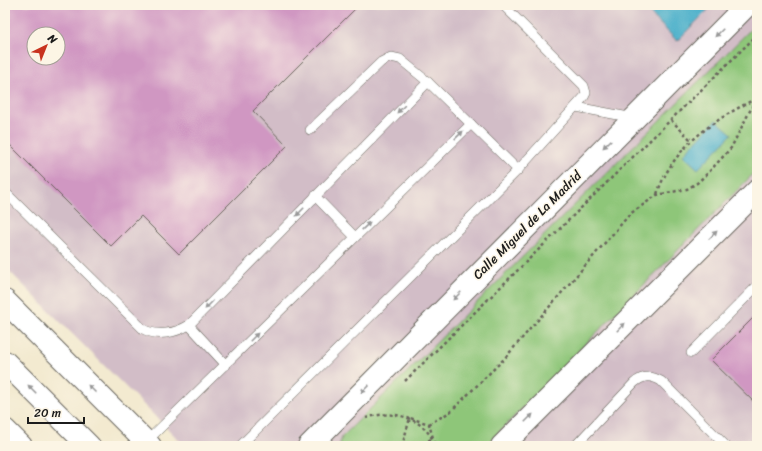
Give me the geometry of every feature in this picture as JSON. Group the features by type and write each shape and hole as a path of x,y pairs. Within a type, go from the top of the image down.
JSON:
{"main road":[{"name":"Calle Miguel de La Madrid","path":"314,444 747,5"},
{"path":"502,446 757,191"},
{"path":"5,301 148,444"},
{"path":"5,362 89,446"},
{"path":"5,430 21,446"}],"lane":[{"path":"240,446 518,170 576,107 586,93 584,86 503,5"},
{"path":"310,130 381,62 391,57 400,59 428,82 518,170"},
{"path":"5,192 143,329 153,333 180,331 189,325 428,82"},
{"path":"576,107 634,118"},
{"path":"148,444 470,124"},
{"path":"315,196 355,237"},
{"path":"691,353 757,286"},
{"path":"189,325 226,365"},
{"path":"575,446 634,383 640,378 649,376 661,381 726,446"}],"path":[{"path":"400,385 757,35"},
{"path":"657,195 664,175 692,141 708,126 725,114 756,98"},
{"path":"367,418 381,414 396,414 429,424 450,412 504,359 630,214 657,195 687,189 697,183 708,173 731,148 756,98"},
{"path":"671,120 692,141"},
{"path":"362,421 372,413"},
{"path":"410,418 423,427 433,438"},
{"path":"402,446 410,418"},
{"path":"429,424 436,446"},
{"path":"418,446 433,438"}],"shaded area":[{"path":"5,5 757,5 757,446 185,446 5,267"}],"green space":[{"path":"757,23 757,170 485,446 339,446 342,437"}],"water":[{"path":"642,5 713,5 677,41"},
{"path":"716,120 732,134 698,169 683,155"}],"building":[{"path":"5,5 359,5 253,111 287,146 179,254 141,216 111,246 5,140"},
{"path":"757,314 757,405 711,360"}]}
